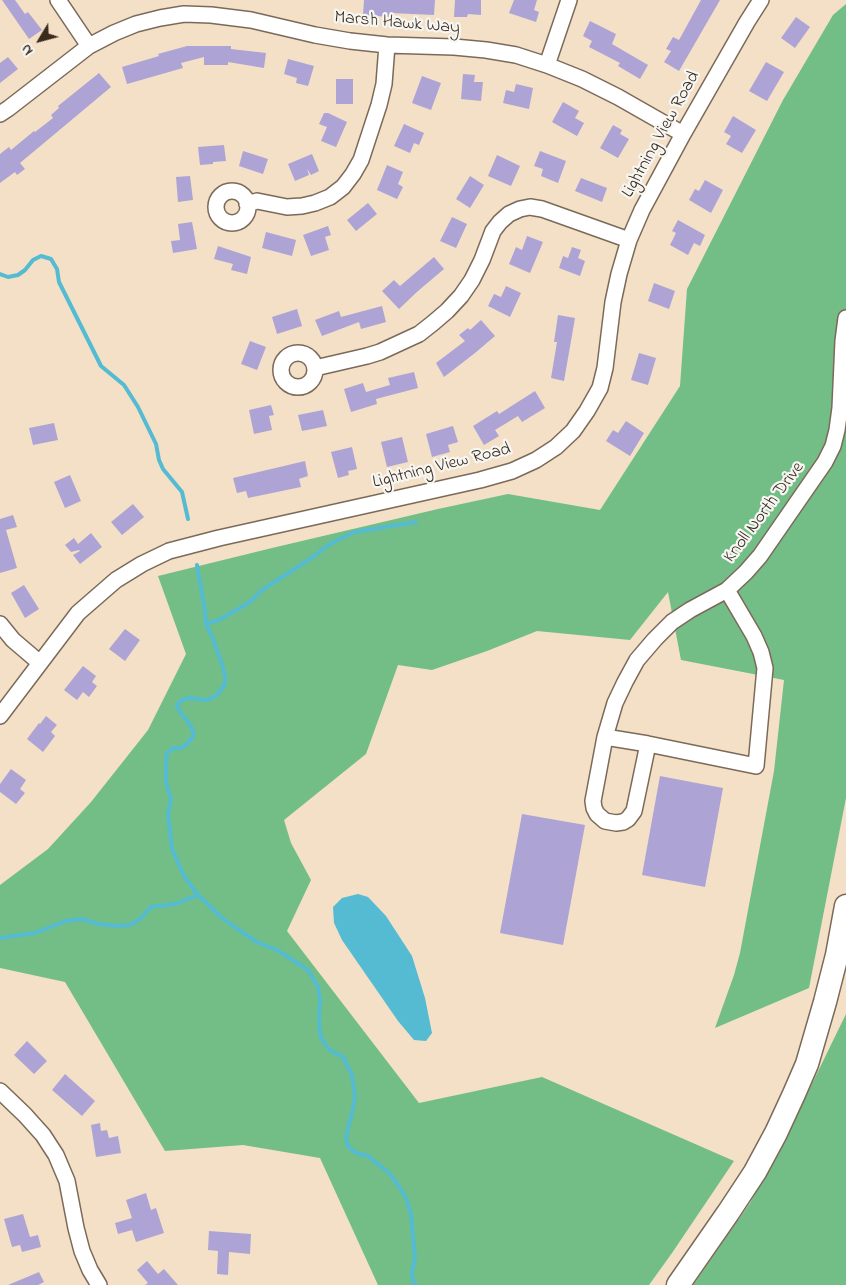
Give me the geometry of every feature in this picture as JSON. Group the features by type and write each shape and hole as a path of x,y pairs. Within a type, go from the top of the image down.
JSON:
{"highway":[{"path":"678,1285 755,1172 794,1094 807,1064 826,1002 846,906"}],"street":[{"path":"58,0 89,46"},
{"path":"547,65 569,0"},
{"name":"Lightning View Road","path":"0,716 78,613 116,580 142,564 169,551 229,535 480,480 512,471 556,448 573,431 600,388 606,368 613,302 619,274 629,240 642,210 683,134 761,0"},
{"name":"Marsh Hawk Way","path":"0,114 89,46 114,33 160,18 212,7 251,20 324,36 387,45 486,50 516,56 547,65 582,79 683,134"},
{"path":"247,204 257,201 287,207 302,206 330,197 343,187 354,174 361,160 379,104 384,84 387,45"},
{"path":"315,368 380,352 419,334 448,311 461,296 482,260 493,231 509,214 520,209 530,207 542,209 629,240"},
{"name":"Knoll North Drive","path":"648,744 634,811 623,822 611,823 605,821 597,814 593,801 605,737 615,703 637,660 672,622 727,590 760,556 825,462 833,446 840,408 846,318"},
{"path":"605,737 756,766 765,668 754,636 727,590"},
{"path":"0,624 13,640 40,663"},
{"path":"0,1091 43,1135 56,1155 67,1181 82,1251 99,1285"}],"green space":[{"path":"846,4 846,798 809,988 715,1028 740,953 774,771 784,680 681,660 668,592 630,640 537,631 432,670 398,665 366,754 284,820 291,843 311,880 287,931 419,1103 542,1077 734,1161 649,1285 378,1285 320,1158 243,1145 165,1151 65,982 0,968 0,885 48,849 91,802 148,730 186,654 158,576 508,494 600,510 680,386 687,289 783,100 833,15"},
{"path":"846,1014 846,1285 693,1285 750,1203 786,1137"}],"water":[{"path":"358,894 368,897 386,916 412,956 425,998 432,1033 426,1041 414,1040 398,1021 342,940 334,923 333,907 342,898"}],"building":[{"path":"2,0 15,0 25,14 28,12 42,30 29,39"},
{"path":"364,0 435,0 434,15 390,13 390,17 363,15"},
{"path":"455,0 481,0 481,15 468,14 467,17 454,17"},
{"path":"514,0 537,0 534,10 539,12 536,22 509,13"},
{"path":"701,0 720,0 679,71 664,62 671,51 666,49 673,37 679,40"},
{"path":"796,17 810,27 795,48 781,38"},
{"path":"590,21 616,34 612,44 648,65 640,79 618,66 620,63 589,47 592,41 583,36"},
{"path":"187,46 231,46 231,49 266,53 264,68 228,62 228,65 204,65 204,57 181,63 183,68 127,84 122,67"},
{"path":"8,57 18,69 0,83 0,63"},
{"path":"288,59 314,66 308,86 296,83 297,78 284,74"},
{"path":"766,62 784,72 767,101 749,91"},
{"path":"99,73 111,87 20,163 25,169 17,175 15,172 0,183 0,154 9,147 11,150 53,118 51,115 59,108 58,106"},
{"path":"463,74 475,75 474,82 483,82 481,101 461,99"},
{"path":"422,76 441,83 431,110 412,103"},
{"path":"336,79 353,79 353,104 336,104"},
{"path":"516,84 533,88 529,109 503,103 506,90 514,92"},
{"path":"563,102 579,111 575,118 584,123 577,136 552,122"},
{"path":"324,113 347,122 336,147 321,141 327,127 319,124"},
{"path":"733,116 756,130 742,153 726,144 731,136 724,132"},
{"path":"404,124 424,133 419,145 414,143 410,153 394,146"},
{"path":"613,125 622,130 620,134 629,139 618,158 600,148"},
{"path":"224,145 226,161 200,165 198,147"},
{"path":"243,151 268,159 263,174 239,166"},
{"path":"540,151 566,161 558,183 541,176 543,169 534,166"},
{"path":"312,154 319,171 311,175 307,169 309,175 295,181 288,164"},
{"path":"497,155 520,166 511,186 488,176"},
{"path":"387,165 403,172 398,184 403,187 397,199 377,190"},
{"path":"190,176 193,200 178,202 176,177"},
{"path":"470,176 484,185 470,208 456,199"},
{"path":"581,178 607,188 602,202 575,191"},
{"path":"705,180 723,190 711,213 689,200 695,189 699,191"},
{"path":"368,203 377,214 356,231 347,220"},
{"path":"452,217 467,224 456,248 440,241"},
{"path":"678,220 705,235 700,246 694,243 688,255 670,245 676,233 672,231"},
{"path":"192,222 197,249 173,253 171,241 180,240 178,224"},
{"path":"328,226 331,235 325,237 329,250 311,256 303,235"},
{"path":"266,232 296,240 292,256 262,248"},
{"path":"527,236 543,242 530,273 509,264 516,247 522,250"},
{"path":"218,246 251,257 247,274 231,270 233,264 214,259"},
{"path":"572,247 581,250 578,258 585,261 580,276 559,268 563,256 568,258"},
{"path":"434,257 444,269 399,309 382,291 394,280 400,286"},
{"path":"654,283 675,291 669,309 648,301"},
{"path":"506,286 521,293 510,317 488,306 494,294 501,297"},
{"path":"382,306 386,322 361,329 359,322 322,336 315,320 339,311 341,317"},
{"path":"297,309 302,326 277,334 272,317"},
{"path":"558,315 575,318 564,381 551,378 557,342 554,342"},
{"path":"481,320 495,336 444,377 436,363 465,341 459,335 468,328 470,330"},
{"path":"250,341 266,347 257,370 241,364"},
{"path":"639,353 656,358 648,385 631,380"},
{"path":"414,372 418,388 376,399 377,404 351,412 344,389 363,383 366,392 390,385 388,378"},
{"path":"535,391 545,408 522,422 518,416 495,430 499,436 484,445 473,426 497,411 499,414"},
{"path":"271,405 274,415 269,416 272,430 254,434 249,410"},
{"path":"323,410 327,426 302,431 298,415"},
{"path":"626,421 644,433 630,456 606,441 613,430 618,433"},
{"path":"54,423 58,440 33,445 29,428"},
{"path":"453,426 458,442 448,445 450,452 432,457 426,434"},
{"path":"402,437 408,462 387,467 381,442"},
{"path":"352,447 357,469 348,471 349,475 338,478 331,452"},
{"path":"305,461 308,476 299,479 301,487 248,498 246,491 237,493 233,478"},
{"path":"70,475 81,501 65,508 54,482"},
{"path":"133,504 144,517 122,535 111,522"},
{"path":"13,515 17,527 6,530 17,568 0,573 0,519"},
{"path":"91,533 102,547 80,564 73,555 80,551 71,552 65,545 74,538 78,544"},
{"path":"24,585 39,609 25,618 11,593"},
{"path":"125,629 140,640 125,661 109,649"},
{"path":"83,666 96,676 92,682 97,686 89,697 83,692 77,700 64,690"},
{"path":"46,716 57,725 51,732 55,736 43,752 27,739"},
{"path":"11,769 26,780 20,789 25,793 16,804 0,792 0,784"},
{"path":"660,776 723,788 705,887 642,875"},
{"path":"522,814 585,825 563,945 500,933"},
{"path":"27,1041 47,1061 34,1074 14,1055"},
{"path":"65,1074 95,1101 82,1116 52,1090"},
{"path":"100,1123 101,1131 107,1130 109,1138 118,1136 121,1153 96,1157 91,1125"},
{"path":"146,1193 151,1210 156,1208 164,1233 136,1242 132,1230 118,1234 115,1223 132,1218 126,1200"},
{"path":"23,1214 30,1237 38,1235 41,1247 22,1252 20,1245 12,1247 4,1219"},
{"path":"209,1231 251,1234 250,1254 229,1252 228,1275 217,1274 218,1251 208,1250"},
{"path":"147,1261 158,1274 164,1269 178,1285 145,1285 148,1283 137,1270"},
{"path":"39,1272 44,1282 38,1285 8,1285"}],"waterway":[{"path":"0,274 8,277 18,275 33,260 41,256 51,259 57,269 59,282 101,366 124,385 138,407 156,444 163,469 182,492 188,519"},
{"path":"206,624 219,620 250,602 262,590 341,538 355,532 416,522"},
{"path":"197,565 206,624 221,661 225,675 225,684 217,695 208,700 187,698 177,705 191,726 194,735 181,748 174,748 167,753 166,783 171,799 168,814 172,849 184,876 198,895 221,917 257,942 279,951 308,970 318,987 320,1035 327,1047 343,1057 352,1075 355,1097 346,1141 349,1147 356,1153 368,1156 389,1173 406,1198 411,1214 415,1259 412,1272 413,1281 416,1285"},
{"path":"0,938 35,933 66,921 82,919 98,924 130,925 140,919 151,907 175,904 198,895"}]}
